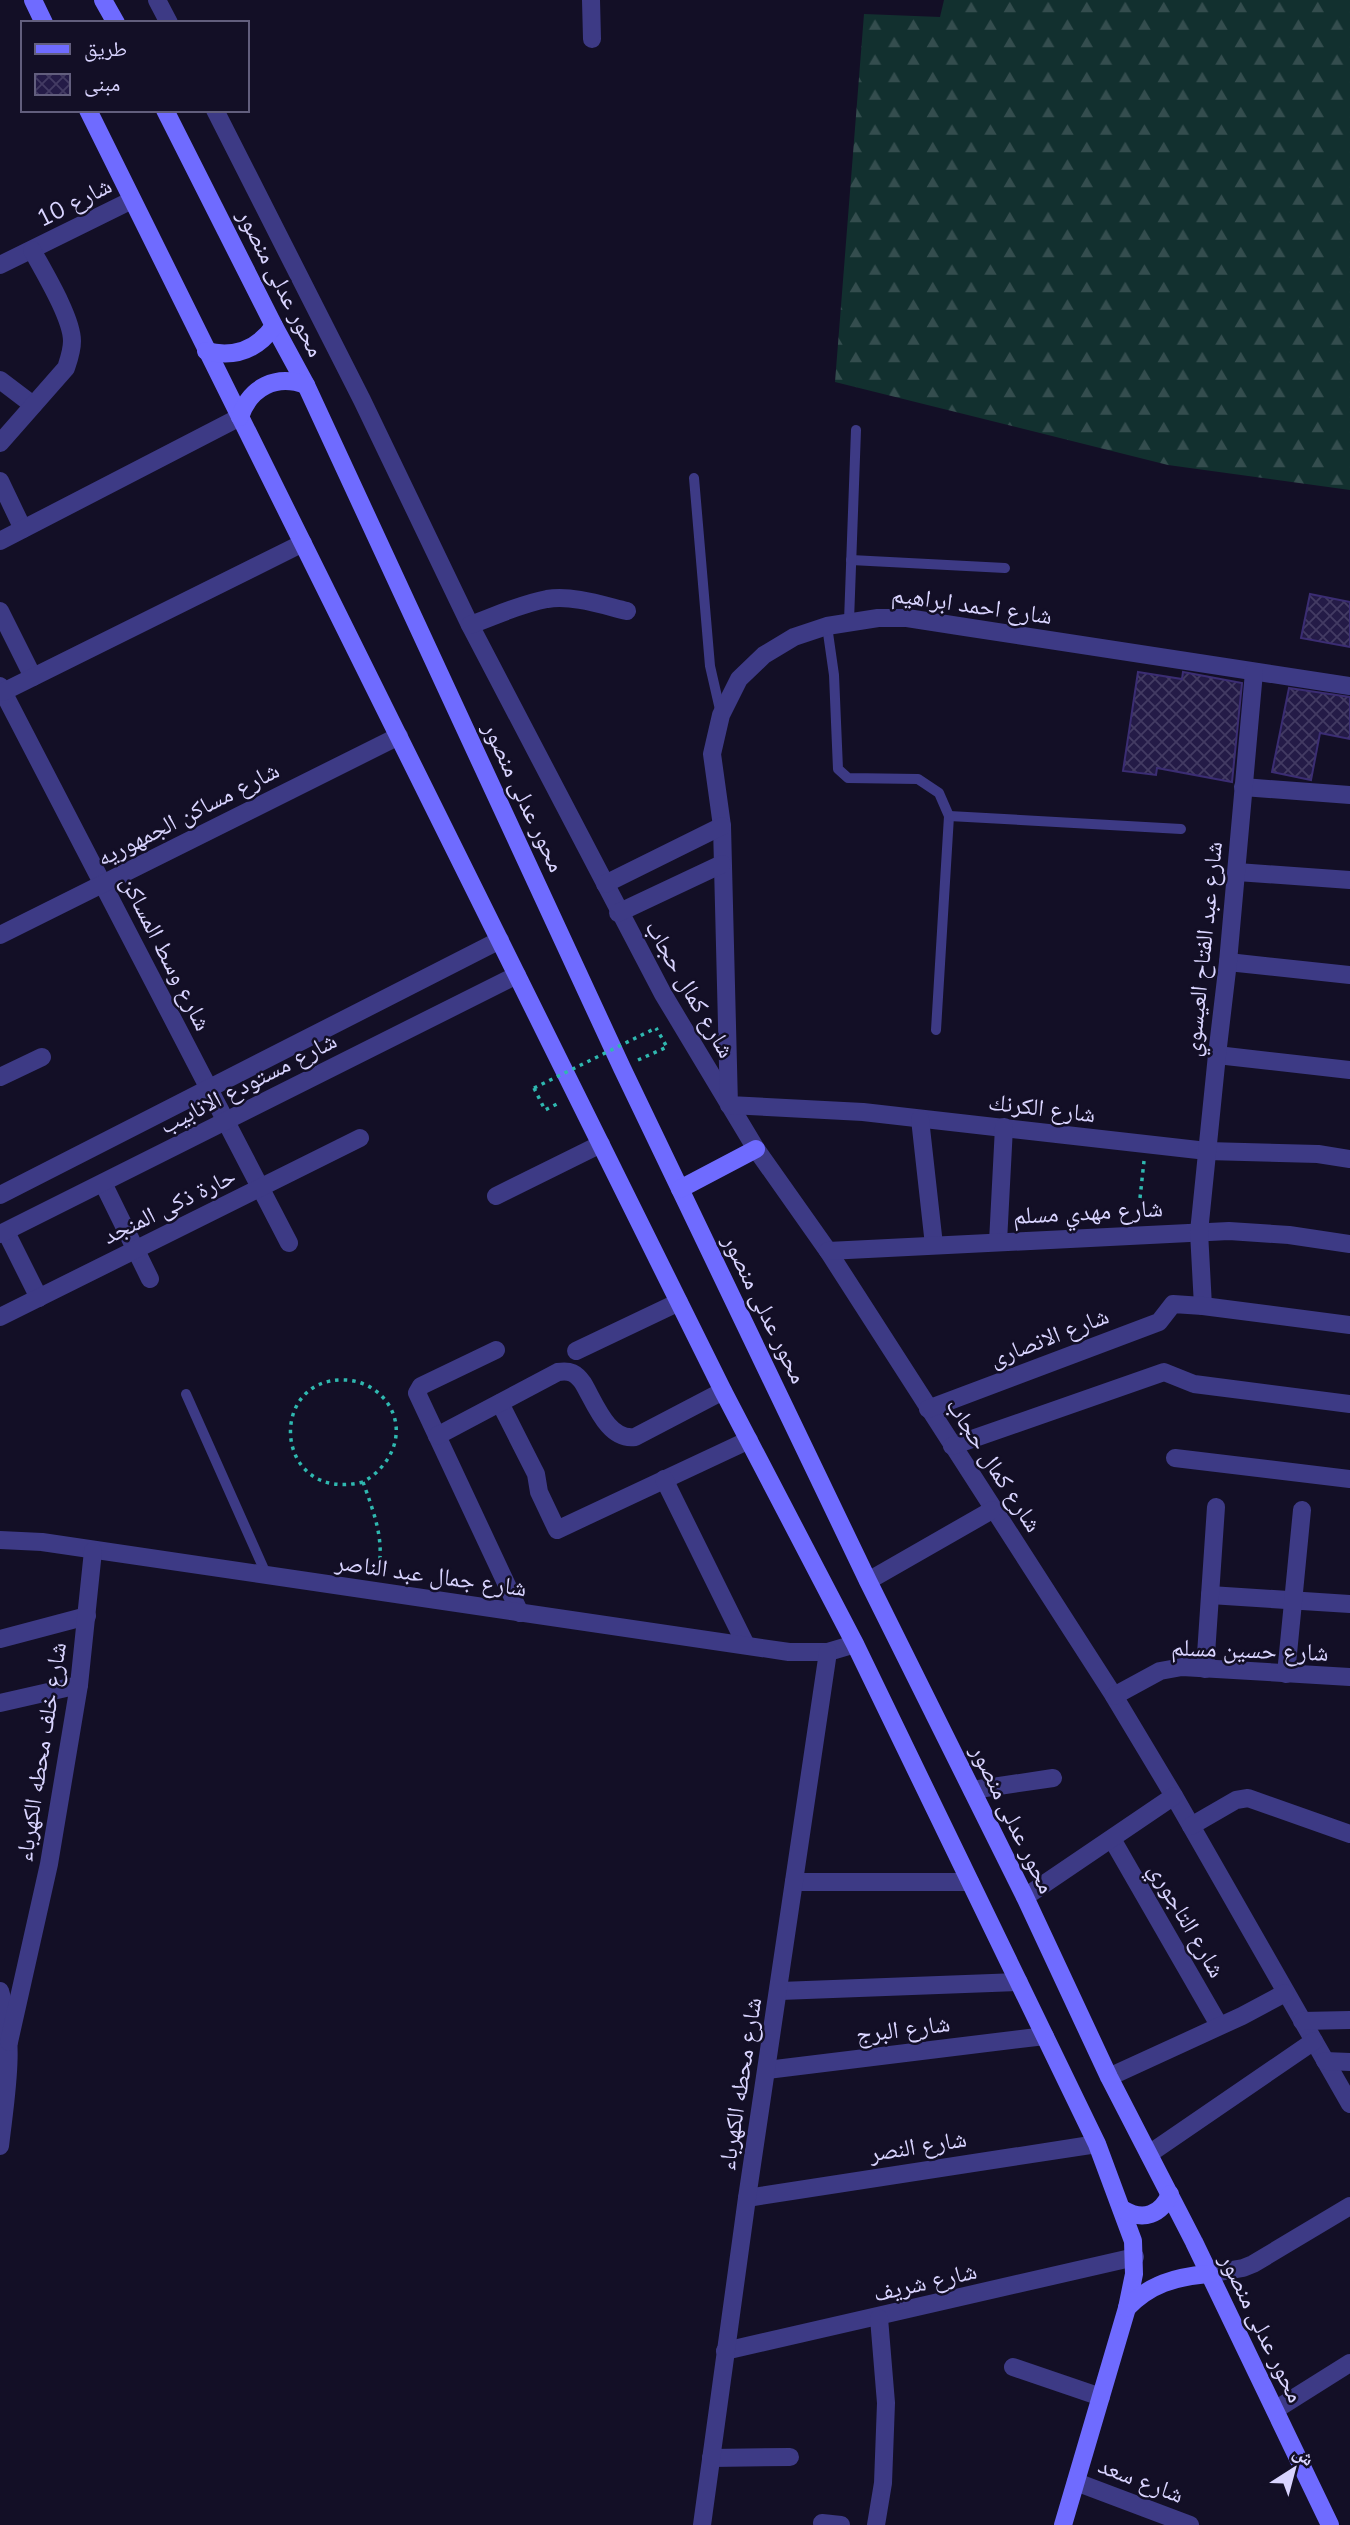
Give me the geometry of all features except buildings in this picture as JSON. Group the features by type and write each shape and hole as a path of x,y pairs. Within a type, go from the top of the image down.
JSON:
{"main road":[{"path":"33,0 43,21"},
{"path":"103,0 115,21"},
{"path":"89,112 723,1391 855,1644 1097,2144 1124,2210 1133,2241 1135,2274 1063,2525"},
{"name":"محور عدلى منصور","path":"166,112 306,385 622,1068 868,1581 1025,1897 1109,2077 1170,2194 1330,2525"},
{"path":"206,351 228,354 250,349 274,326"},
{"path":"240,417 249,398 265,385 285,380 306,385"},
{"path":"680,1189 756,1149"},
{"path":"1124,2210 1142,2217 1151,2215 1166,2203 1170,2194"},
{"path":"1127,2308 1159,2284 1185,2276 1208,2274"}],"street":[{"path":"157,0 168,21"},
{"path":"591,0 592,39"},
{"name":"شارع كمال حجاب","path":"216,112 362,400 470,625 618,913 663,994 756,1149 828,1251 1114,1696 1350,2104"},
{"name":"شارع 10","path":"0,265 132,200"},
{"path":"0,443 66,368 71,354 70,326 32,250"},
{"path":"0,380 33,405"},
{"path":"0,541 240,417"},
{"path":"0,481 23,529"},
{"path":"1,689 33,677 303,543"},
{"path":"470,625 549,598 575,599 627,611"},
{"path":"0,611 33,677"},
{"name":"شارع احمد ابراهيم","path":"729,1105 722,826 712,754 721,715 738,679 764,656 794,637 827,625 878,618 937,621 1350,686"},
{"name":"شارع عبد الفتاح العيسوي","path":"1203,1306 1199,1232 1237,872 1242,786 1254,672"},
{"name":"شارع وسط المساكن","path":"1,689 289,1243"},
{"name":"شارع مساكن الجمهوريه","path":"2,930 103,884 399,736"},
{"path":"1242,786 1350,795"},
{"path":"605,884 722,826"},
{"path":"618,913 722,864"},
{"path":"1237,872 1350,880"},
{"name":"شارع مستودع الانابيب","path":"0,1195 500,940"},
{"path":"1228,962 1350,975"},
{"name":"شارع مستودع الانابيب","path":"3,1233 517,975"},
{"path":"1216,1055 1350,1070"},
{"path":"0,1077 42,1058"},
{"name":"شارع الكرنك","path":"729,1105 863,1112 1207,1152 1318,1154 1350,1159"},
{"path":"920,1119 934,1245"},
{"path":"998,1242 1004,1127"},
{"name":"حارة ذكى المنجد","path":"0,1317 360,1138"},
{"path":"496,1196 601,1144"},
{"path":"103,1183 150,1279"},
{"name":"شارع مهدي مسلم","path":"828,1251 1229,1231 1289,1235 1350,1244"},
{"path":"3,1233 39,1298"},
{"path":"576,1352 679,1302"},
{"name":"شارع الانصارى","path":"928,1409 1159,1322 1173,1304 1203,1306"},
{"path":"1203,1306 1350,1325"},
{"path":"496,1350 419,1388 418,1396 520,1613"},
{"path":"437,1436 558,1372 568,1370 577,1375 615,1434 625,1438 635,1437 723,1391"},
{"path":"952,1446 1159,1373 1174,1374 1194,1384 1350,1404"},
{"path":"500,1402 536,1474 539,1492 557,1530 749,1440"},
{"path":"1175,1458 1350,1479"},
{"path":"664,1479 746,1644"},
{"path":"1205,1669 1216,1507"},
{"path":"868,1581 992,1510"},
{"path":"1286,1674 1303,1510"},
{"name":"شارع جمال عبد الناصر","path":"0,1540 42,1542 789,1652 828,1652 855,1644"},
{"name":"شارع خلف محطه الكهرباء","path":"9,2042 49,1864 79,1685 93,1551"},
{"path":"1210,1595 1350,1604"},
{"path":"0,1639 87,1616"},
{"name":"شارع محطه الكهرباء","path":"702,2525 747,2198 828,1652"},
{"name":"شارع حسين مسلم","path":"1114,1696 1160,1671 1182,1667 1350,1677"},
{"path":"0,1703 79,1685"},
{"path":"972,1790 1054,1778"},
{"path":"1025,1897 1174,1796"},
{"path":"1191,1826 1236,1800 1248,1798 1349,1829"},
{"name":"شارع التاجوري","path":"1112,1839 1219,2025"},
{"path":"794,1882 970,1882"},
{"name":"شارع البرج","path":"779,1991 1018,1982"},
{"path":"0,1992 8,2022 9,2042 5,2061 0,2146"},
{"path":"1109,2077 1285,1993"},
{"path":"1302,2021 1350,2020"},
{"name":"شارع البرج","path":"767,2070 1045,2036"},
{"path":"1149,2154 1319,2051 1350,2062"},
{"name":"شارع النصر","path":"747,2198 1097,2144"},
{"path":"1208,2274 1253,2264 1350,2206"},
{"name":"شارع شريف","path":"725,2351 879,2318 1135,2257"},
{"path":"876,2525 883,2483 886,2403 879,2318"},
{"path":"1275,2410 1349,2365"},
{"path":"1013,2367 1101,2397"},
{"path":"711,2458 790,2456"},
{"name":"شارع سعد","path":"1076,2482 1190,2525"},
{"path":"822,2523 841,2525"}],"lane":[{"path":"849,621 856,430"},
{"path":"694,478 710,666 721,715"},
{"path":"851,560 1005,568"},
{"path":"827,625 834,676 838,769 848,778 918,779 939,793 950,816 936,1030"},
{"path":"950,816 1181,829"},
{"path":"186,1394 267,1576"}],"path":[{"path":"545,1110 534,1088 656,1028 667,1046 622,1068"},
{"path":"1140,1198 1146,1145"},
{"path":"336,1380 364,1384 381,1396 393,1413 396,1440 392,1454 385,1466 363,1482 336,1486 322,1482 300,1465 293,1452 290,1425 294,1412 300,1400 310,1390 323,1383 336,1380"},
{"path":"363,1482 378,1523 381,1542 381,1559 373,1591"}],"green space":[{"path":"944,0 1350,0 1350,490 1168,465 835,382 864,14 940,17"}]}
